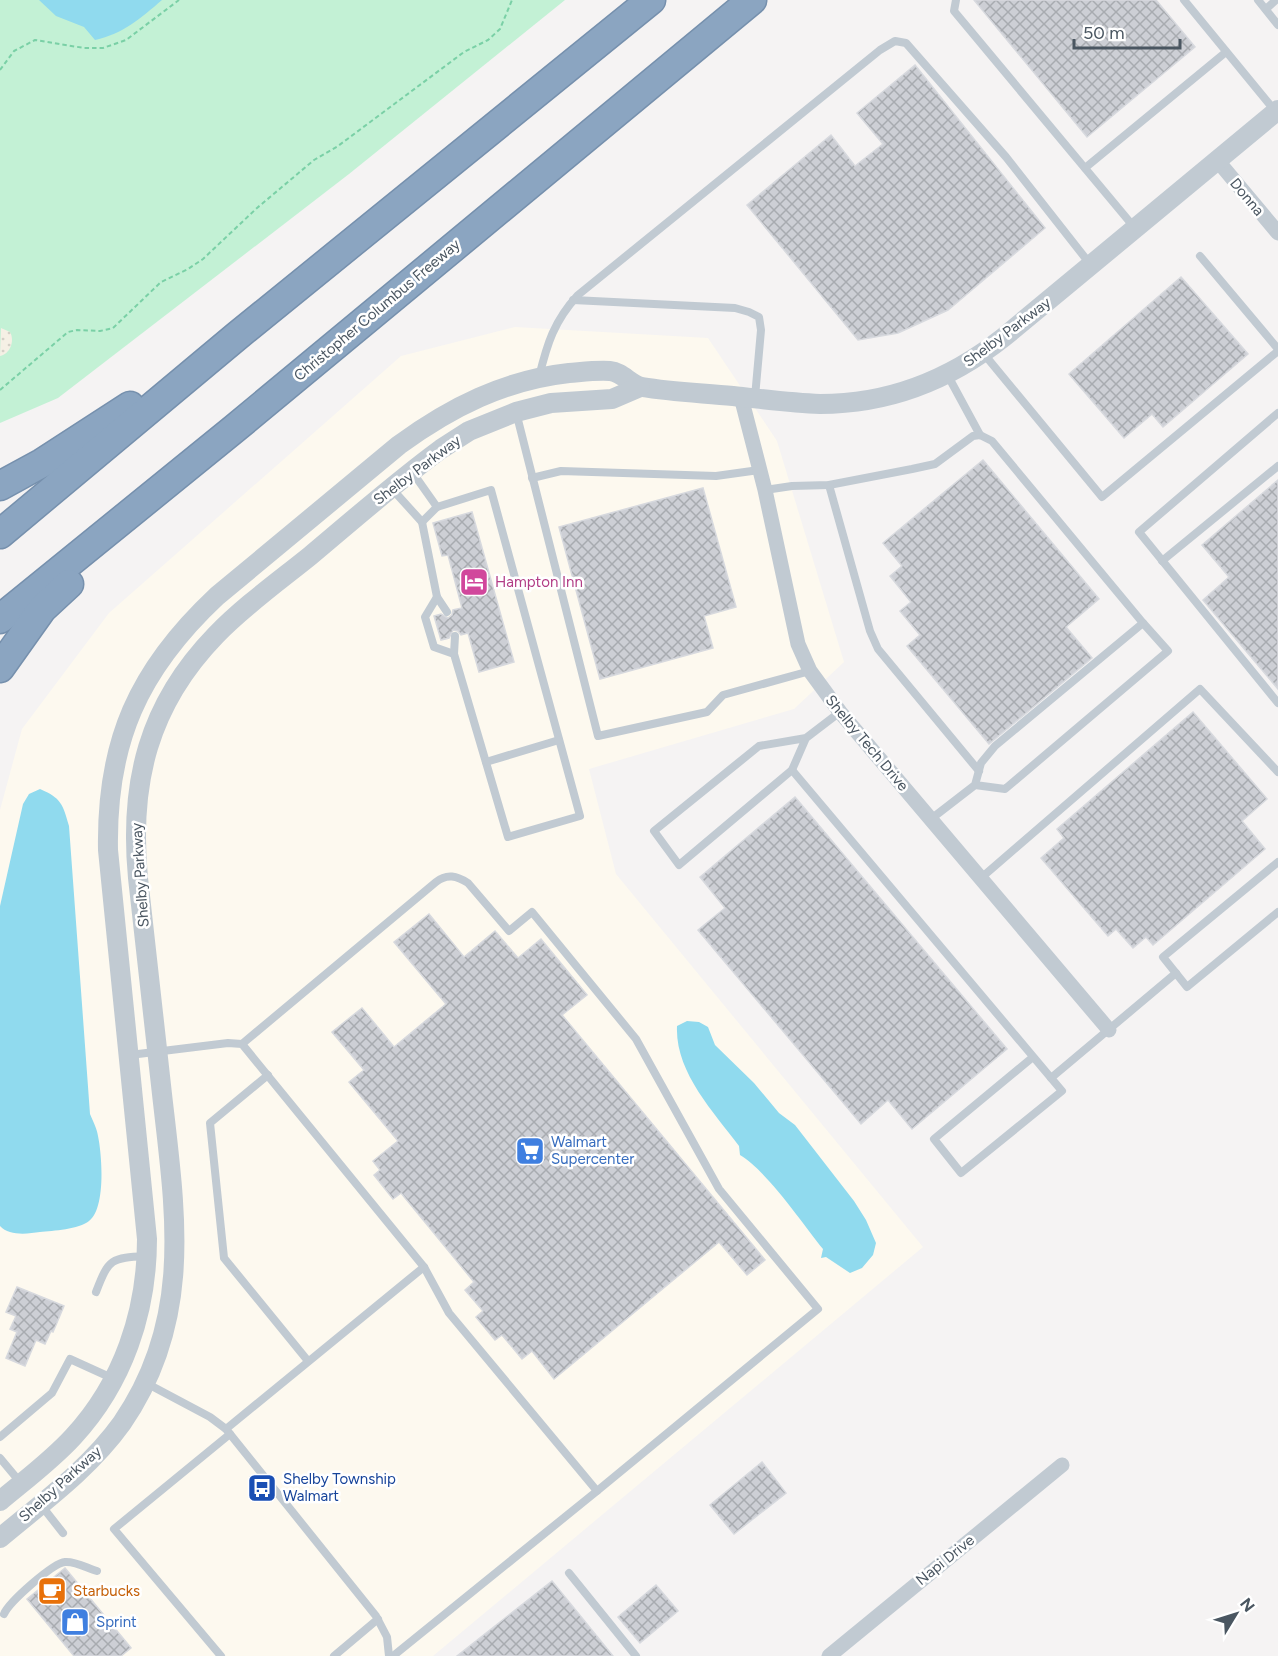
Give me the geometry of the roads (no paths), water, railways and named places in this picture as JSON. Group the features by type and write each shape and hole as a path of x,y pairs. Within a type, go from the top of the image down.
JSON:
{"highway":[{"path":"0,534 237,336 651,0"},
{"name":"Christopher Columbus Freeway","path":"0,619 234,429 752,0"},
{"path":"0,486 42,463 237,336"},
{"path":"0,668 42,609 234,429"}],"street":[{"name":"Shelby Parkway","path":"0,1501 72,1438 95,1411 115,1379 128,1348 144,1290 147,1256 146,1218 108,850 107,819 109,794 120,742 141,691 173,642 195,616 372,467 421,429 460,405 498,388 539,377 613,371 639,387 819,404 864,401 909,390 947,374 984,353 1277,111"},
{"name":"Donna","path":"1217,160 1278,233"},
{"name":"Shelby Parkway","path":"0,1538 95,1456 122,1423 144,1383 167,1320 174,1277 176,1239 137,869 135,829 136,801 141,772 157,721 181,677 217,634 412,471 457,438 493,420 516,412 551,403 612,399 639,387"},
{"name":"Shelby Tech Drive","path":"748,398 759,470 798,644 810,671 840,712 1109,1030"},
{"path":"457,438 465,427 466,420 460,405"},
{"path":"136,1126 153,1127 160,1132 167,1143"},
{"path":"128,1348 132,1374 144,1383"},
{"name":"Napi Drive","path":"829,1656 1062,1465"}],"lane":[{"path":"956,0 954,11 1135,229"},
{"path":"1184,0 1277,111"},
{"path":"1258,0 1278,25"},
{"path":"1266,9 1276,0"},
{"path":"539,377 552,333 562,312 573,300 862,64 895,41 906,43 1006,157 1091,265"},
{"path":"1085,168 1227,51"},
{"path":"984,353 1102,497 1278,350 1200,256"},
{"path":"573,300 735,308 759,317 761,330 748,398"},
{"path":"947,374 980,435"},
{"path":"516,412 598,736 707,712 723,695 810,671"},
{"path":"1278,413 1139,532 1278,703"},
{"path":"765,490 792,486 829,485 935,464 966,440 980,435 992,441 1143,624 1168,651 1005,789 975,785"},
{"path":"1162,561 1278,466"},
{"path":"532,478 561,471 716,476 759,470"},
{"path":"412,471 437,507"},
{"path":"829,485 870,631 878,649 979,771"},
{"path":"392,488 422,522 437,597 447,612"},
{"path":"422,522 437,507 491,490 580,816 508,837 454,654 455,636"},
{"path":"437,597 425,617 434,647 454,654"},
{"path":"931,819 975,785 981,763 994,746 1143,624"},
{"path":"981,878 1200,689 1278,772"},
{"path":"806,738 792,770 679,865 654,831 759,746 806,738 840,712"},
{"path":"486,762 560,740"},
{"path":"792,770 1033,1056 1062,1091 962,1173 934,1139 1033,1056"},
{"path":"1278,862 1163,957 1187,987 1278,912"},
{"path":"129,1055 228,1043 242,1044 436,882 450,876 460,878 468,883 509,931 532,912 636,1039 719,1189 818,1309 597,1491 391,1656 387,1637 378,1619 228,1431 210,1417 144,1383"},
{"path":"1051,1078 1176,973"},
{"path":"242,1044 424,1267 449,1313 597,1491"},
{"path":"268,1075 210,1123 224,1258 308,1361"},
{"path":"96,1292 111,1262 122,1257 147,1256"},
{"path":"221,1656 114,1529 308,1361 424,1267"},
{"path":"0,1437 52,1394 70,1359 115,1379"},
{"path":"0,1458 21,1484"},
{"path":"40,1504 63,1533"},
{"path":"4,1614 12,1603 58,1564 68,1562 97,1571"},
{"path":"569,1573 636,1656"},
{"path":"334,1656 378,1619"}],"water":[{"path":"39,0 162,0 123,29 95,40 84,27 56,16"},
{"path":"40,789 57,799 65,812 69,826 90,1114 98,1136 101,1181 98,1205 85,1224 66,1229 18,1234 0,1226 0,906 23,804 29,794"},
{"path":"687,1021 699,1022 708,1027 715,1045 754,1083 779,1113 795,1125 854,1201 866,1220 876,1243 873,1255 862,1268 850,1273 826,1257 821,1258 823,1249 795,1212 761,1172 740,1155 739,1146 707,1105 682,1059 677,1026"}],"place":[{"name":"Hampton Inn","path":"474,582"},
{"name":"Walmart Supercenter","path":"530,1151"},
{"name":"Shelby Township Walmart","path":"262,1488"},
{"name":"Starbucks","path":"52,1591"},
{"name":"Sprint","path":"75,1622"}]}
